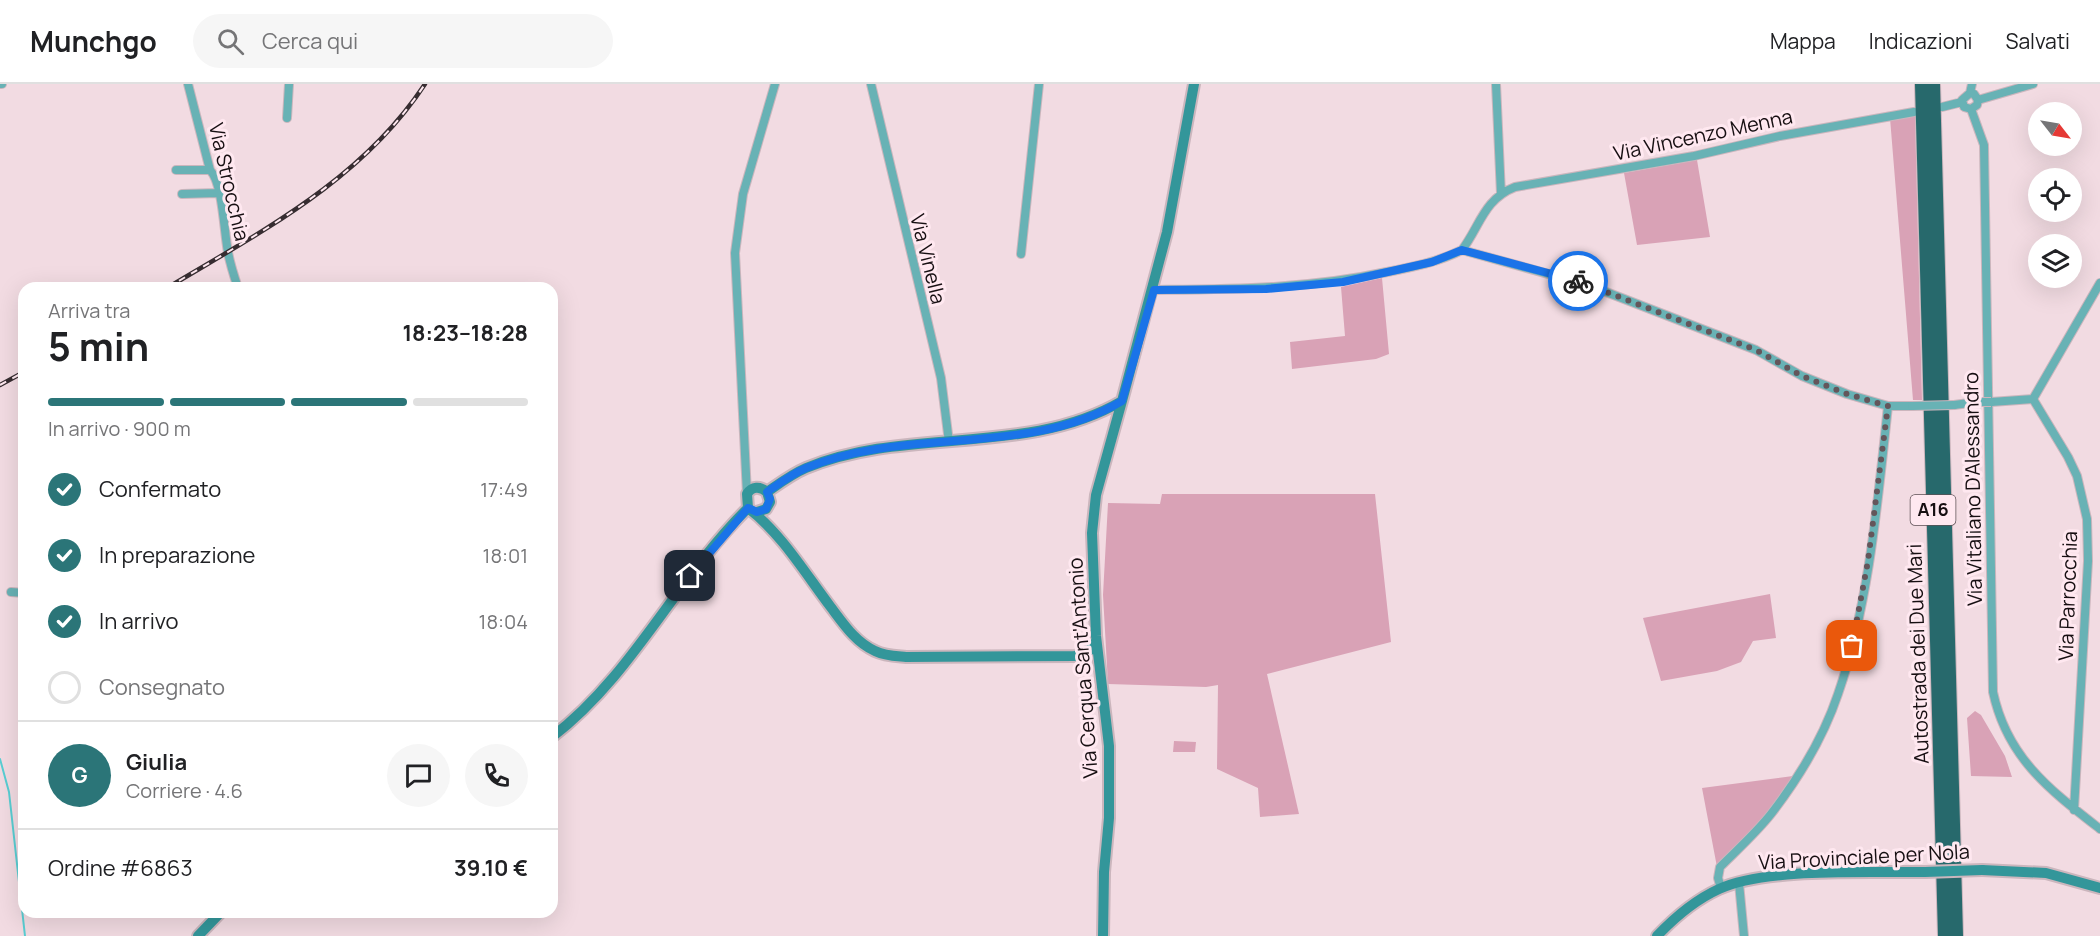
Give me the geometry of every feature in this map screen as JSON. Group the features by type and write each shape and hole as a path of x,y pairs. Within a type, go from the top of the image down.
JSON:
{"highway":[{"name":"Autostrada dei Due Mari","path":"1922,84 1944,936"},
{"name":"Autostrada dei Due Mari","path":"1933,84 1956,936"},
{"path":"1949,705 1965,936"}],"street":[{"name":"Via Strocchia","path":"188,84 210,170 214,174 228,252 236,282"},
{"path":"287,118 289,84"},
{"path":"776,84 743,194 735,253 747,494 753,510 773,530 846,627 861,643 875,651 889,656 906,657 1075,656 1092,658"},
{"name":"Via Vinella","path":"872,84 941,378 949,442"},
{"path":"1021,254 1039,84"},
{"name":"Via Cerqua Sant'Antonio","path":"1103,936 1104,872 1109,818 1109,746 1105,696 1092,658 1096,641 1092,533 1096,495 1154,290 1179,176 1194,84"},
{"path":"1462,250 1486,208 1501,194 1496,84"},
{"path":"1942,107 1962,102 1963,97 1970,93 1972,84"},
{"path":"1978,100 2033,84"},
{"path":"1970,93 1974,94 1978,100 1976,107 1971,110"},
{"name":"Via Vitaliano D'Alessandro","path":"1962,102 1971,110 1984,145 1993,692 2004,727 2020,757 2074,810 2100,829"},
{"name":"Via Vincenzo Menna","path":"1501,194 1515,187 1694,156 1866,119 1914,112"},
{"path":"176,170 210,170"},
{"path":"182,194 218,193"},
{"path":"1154,290 1266,289 1343,282 1432,262 1462,250 1588,285 1756,350 1802,376 1847,394 1888,406 1912,406 2033,399 2100,284"},
{"name":"Via Parrocchia","path":"2033,399 2077,476 2088,519 2088,561 2074,810"},
{"path":"766,494 804,469 821,462 888,446 990,439 1065,425 1098,415 1122,401"},
{"path":"1721,888 1718,878 1720,867 1770,815 1794,780 1838,696 1852,646 1868,561 1888,406"},
{"path":"747,468 766,494 773,530"},
{"path":"747,494 752,489 766,494"},
{"path":"558,731 610,682 690,576 753,510 766,509 766,494"},
{"path":"11,592 18,592"},
{"name":"Via Provinciale per Nola","path":"1657,936 1675,917 1721,888 1771,876 1982,870 2046,873 2094,883 2100,888"},
{"path":"1739,883 1744,936"},
{"path":"198,936 215,918"}],"shaded area":[{"path":"1915,116 1922,400 1913,400 1890,118"},
{"path":"1697,160 1710,237 1637,245 1624,173"},
{"path":"1382,278 1389,354 1376,359 1292,369 1290,342 1345,336 1341,287"},
{"path":"1162,494 1375,494 1391,642 1267,674 1299,814 1260,817 1258,788 1217,769 1218,685 1206,687 1108,684 1103,595 1108,503 1160,504"},
{"path":"1770,594 1776,638 1753,641 1741,662 1717,671 1661,681 1643,618"},
{"path":"1975,711 1981,715 2005,756 2012,777 1971,776 1967,718"},
{"path":"1174,741 1196,742 1195,752 1173,752"},
{"path":"1793,776 1768,814 1717,867 1702,788"}],"waterway":[{"path":"0,759 9,792 18,873"},
{"path":"23,918 25,936"}],"railway":[{"path":"177,282 274,224 341,176 400,118 425,84"},
{"path":"0,385 18,375"}],"way so far":[{"path":"1578,281 1756,350 1802,376 1847,394 1888,406 1868,561 1852,646"}],"route":[{"path":"690,576 720,538 748,508 754,512 766,509 770,502 767,492 804,469 821,462 888,446 990,439 1028,433 1098,415 1122,401 1154,290 1266,289 1343,282 1432,262 1450,257 1462,250 1507,264 1578,281"}]}
